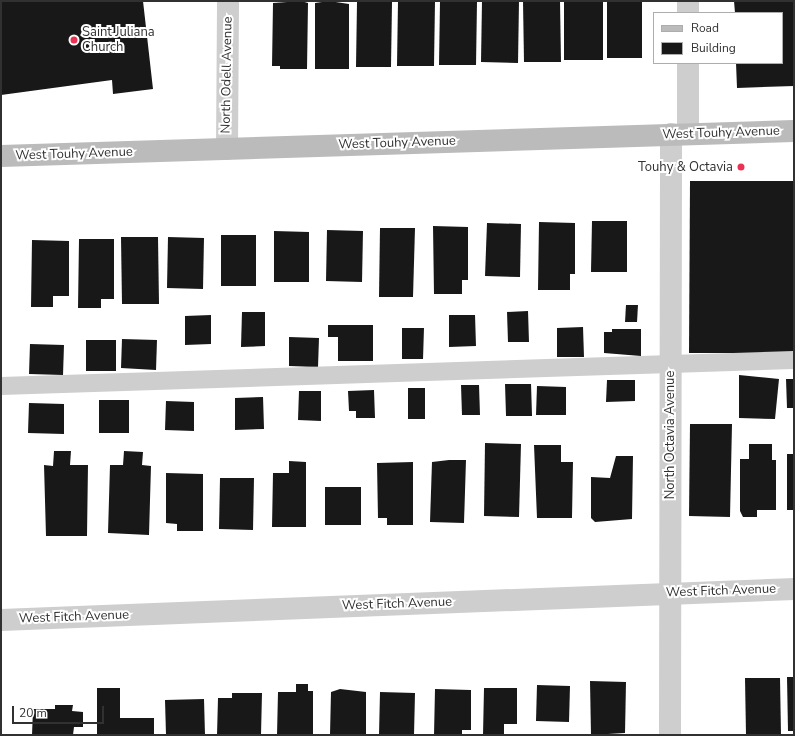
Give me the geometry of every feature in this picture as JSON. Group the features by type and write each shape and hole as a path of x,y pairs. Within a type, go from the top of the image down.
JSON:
{"main road":[{"name":"West Touhy Avenue","path":"1,156 794,130"}],"street":[{"name":"North Odell Avenue","path":"227,149 228,1"},
{"path":"688,1 688,12"},
{"name":"North Octavia Avenue","path":"670,735 670,364 680,134 688,64"},
{"name":"West Fitch Avenue","path":"1,620 794,588"}],"lane":[{"path":"1,386 794,360"}],"building":[{"name":"Saint Juliana Church","path":"1,1 143,1 153,89 113,94 112,80 1,95"},
{"path":"301,1 308,3 307,69 280,69 280,66 272,66 273,3"},
{"path":"329,1 349,4 349,69 315,69 315,3"},
{"path":"398,1 435,1 434,66 397,66"},
{"path":"477,1 476,65 439,65 440,2"},
{"path":"482,1 519,1 518,63 481,62"},
{"path":"523,1 560,1 561,62 524,62"},
{"path":"564,1 603,1 603,60 564,60"},
{"path":"607,1 642,1 642,58 607,58"},
{"path":"734,1 794,1 794,86 737,88 736,64 783,64 783,12 735,12"},
{"path":"357,2 392,2 391,67 356,67"},
{"path":"690,181 794,181 793,353 689,353"},
{"path":"592,221 627,221 627,272 591,272"},
{"path":"539,222 575,223 575,274 570,274 570,290 538,290"},
{"path":"487,223 521,224 520,277 485,276"},
{"path":"433,226 468,227 468,280 462,280 462,294 434,294"},
{"path":"380,228 415,228 413,297 379,297"},
{"path":"327,230 363,231 362,282 326,281"},
{"path":"274,231 309,232 309,282 274,282"},
{"path":"221,235 256,235 256,286 221,286"},
{"path":"121,237 158,237 159,304 122,304"},
{"path":"168,237 204,238 203,289 167,288"},
{"path":"79,239 114,239 114,299 101,299 101,308 78,308"},
{"path":"32,240 69,241 69,296 53,296 53,307 31,307"},
{"path":"626,305 638,305 637,322 625,322"},
{"path":"528,311 529,342 508,342 507,312"},
{"path":"242,312 265,312 265,346 241,347"},
{"path":"211,315 211,344 185,345 185,316"},
{"path":"449,315 475,315 476,346 449,347"},
{"path":"328,325 373,325 373,361 338,361 338,337 328,337"},
{"path":"583,327 584,357 557,357 557,328"},
{"path":"402,328 424,328 423,359 402,359"},
{"path":"612,329 641,329 641,356 604,353 604,332 612,332"},
{"path":"289,337 319,338 318,367 289,366"},
{"path":"122,339 157,340 156,370 121,368"},
{"path":"86,340 116,340 116,371 86,371"},
{"path":"30,344 64,345 63,375 29,374"},
{"path":"739,375 779,379 775,419 739,418"},
{"path":"786,379 794,379 794,408 787,408"},
{"path":"607,380 635,380 635,401 606,402"},
{"path":"505,384 531,384 532,416 506,416"},
{"path":"461,385 479,385 480,415 462,415"},
{"path":"537,386 566,387 566,415 536,415"},
{"path":"408,388 425,388 425,419 408,419"},
{"path":"374,390 375,418 356,418 356,411 349,411 348,391"},
{"path":"299,391 321,391 321,421 298,420"},
{"path":"263,397 264,429 235,430 235,398"},
{"path":"99,400 129,400 129,433 99,433"},
{"path":"166,401 194,402 194,431 165,430"},
{"path":"29,403 64,404 64,434 28,433"},
{"path":"690,424 732,424 730,517 689,516"},
{"path":"485,443 521,444 519,517 484,516"},
{"path":"749,444 772,444 772,460 776,460 776,510 757,510 757,517 743,517 740,511 740,459 749,459"},
{"path":"534,445 561,445 561,462 573,462 572,518 537,518"},
{"path":"54,451 71,451 70,465 88,465 87,536 46,536 44,465 53,466"},
{"path":"124,451 143,452 142,465 151,466 149,535 108,533 110,465 123,465"},
{"path":"787,454 794,454 794,510 787,510"},
{"path":"616,456 633,456 632,519 595,522 591,518 591,477 610,478"},
{"path":"466,460 464,523 430,522 432,462"},
{"path":"289,461 306,462 306,527 272,527 273,473 289,473"},
{"path":"413,462 413,525 387,525 387,518 378,518 377,463"},
{"path":"166,473 203,474 203,531 177,531 177,524 166,523"},
{"path":"220,478 254,478 253,530 219,529"},
{"path":"325,487 361,487 361,525 325,525"},
{"path":"787,677 794,677 794,731 788,731"},
{"path":"745,678 780,678 781,735 746,735"},
{"path":"590,681 626,682 625,733 591,735"},
{"path":"296,684 308,684 308,691 313,691 313,735 277,735 278,692 296,692"},
{"path":"537,685 570,686 569,722 536,721"},
{"path":"97,688 120,688 120,718 154,718 154,735 97,735"},
{"path":"484,688 517,688 517,724 504,724 504,735 483,735"},
{"path":"340,689 366,692 366,735 330,735 331,692"},
{"path":"435,689 471,690 471,730 462,730 462,735 434,735"},
{"path":"380,692 415,693 414,735 379,735"},
{"path":"232,693 262,693 261,735 217,735 218,698 232,698"},
{"path":"204,699 205,735 166,735 165,700"},
{"path":"55,705 73,705 72,711 83,712 83,727 74,727 73,735 32,735 33,709 55,709"}],"place":[{"name":"Saint Juliana Church","path":"74,40"},
{"name":"Touhy & Octavia","path":"741,167"}]}
